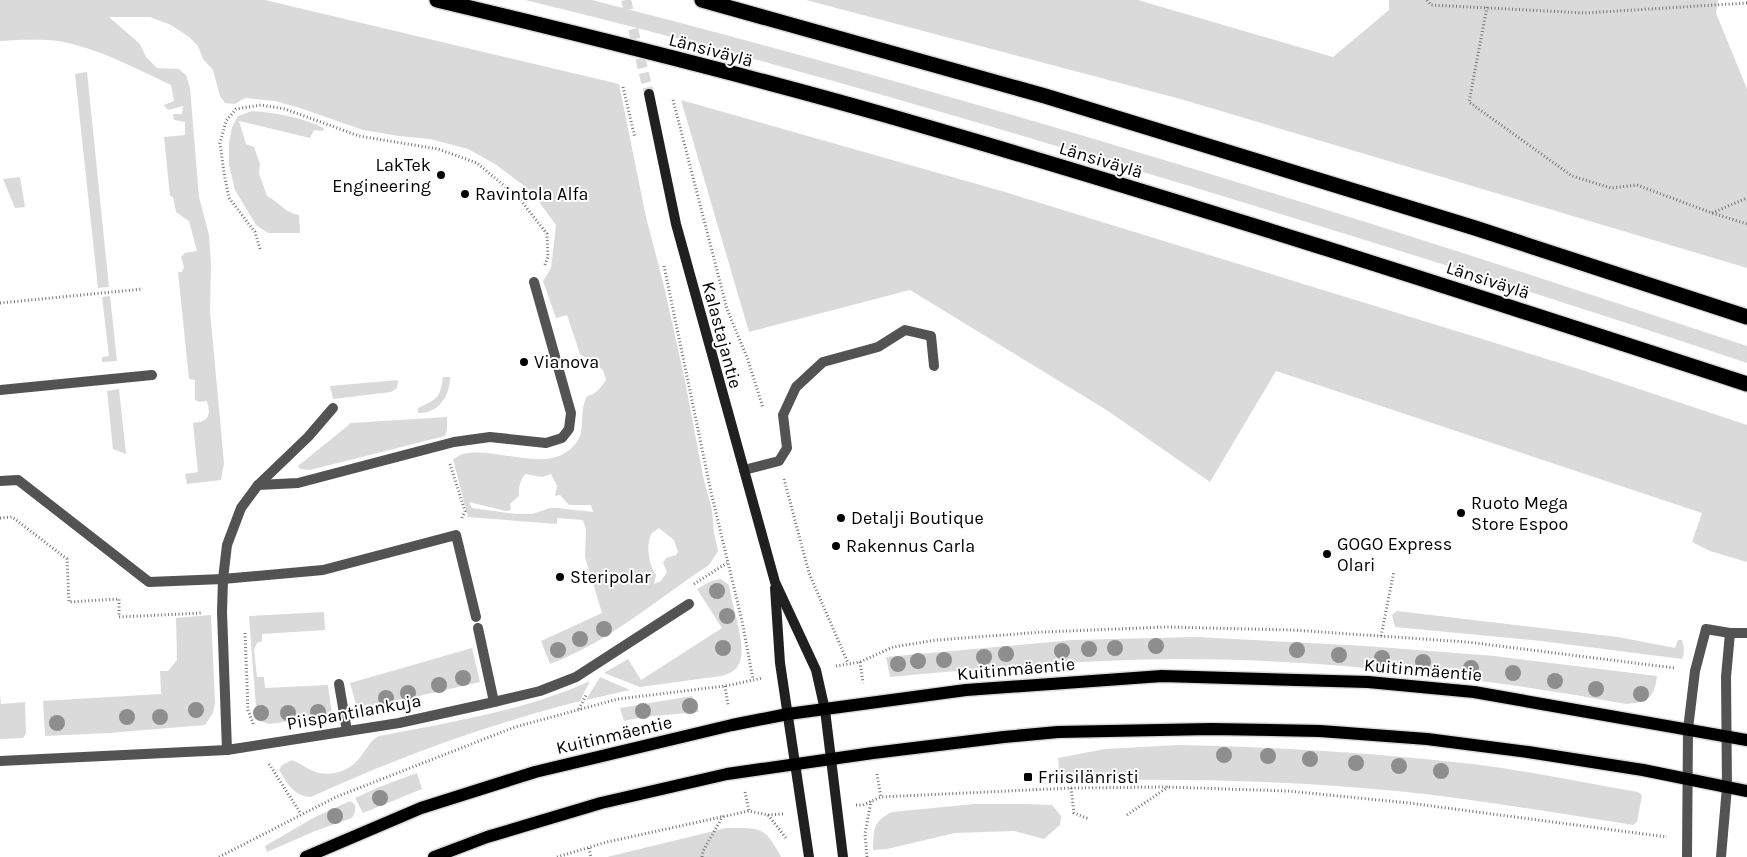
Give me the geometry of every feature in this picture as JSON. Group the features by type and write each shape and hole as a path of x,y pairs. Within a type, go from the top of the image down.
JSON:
{"highway":[{"name":"Länsiväylä","path":"437,0 576,34 887,116 1222,216 1747,384"},
{"path":"702,0 1045,96 1475,228 1747,317"}],"main road":[{"name":"Kalastajantie","path":"649,94 676,224 775,582 816,670 825,710 832,758 843,857"},
{"name":"Kalastajantie","path":"775,582 780,663 809,857"},
{"name":"Kuitinmäentie","path":"306,857 421,808 516,778 732,725 788,714 966,690 1162,676 1254,677 1368,682 1474,692 1747,740"},
{"path":"434,857 487,837 601,803 740,772 832,758 1058,732 1211,729 1320,731 1427,739 1643,770 1747,791"}],"street":[{"path":"258,485 298,483 454,442 490,437 546,443 562,438 569,429 571,413 534,282"},
{"path":"744,470 779,461 787,448 783,415 796,387 823,362 878,347 905,330 931,336 934,366"},
{"path":"0,390 152,375"},
{"path":"227,750 222,612 227,545 241,508 258,485 308,437 333,408"},
{"path":"0,481 18,480 149,582 223,579 323,570 456,535 476,617"},
{"name":"Piispantilankuja","path":"0,761 227,750 399,723 494,702 540,691 576,677 688,604"},
{"path":"478,628 494,702"},
{"path":"1687,857 1688,730 1695,671 1706,629 1730,633 1747,633"},
{"path":"1721,857 1727,787 1726,677 1730,633"},
{"path":"339,684 347,730"}],"path":[{"path":"1427,0 1431,5 1585,13 1747,3"},
{"path":"1487,8 1469,102 1572,176 1611,188 1637,185 1747,224"},
{"path":"623,87 637,146"},
{"path":"673,100 727,309 748,360 765,415"},
{"path":"260,249 255,232 229,198 220,143 226,121 236,109 261,105 285,109 359,136 438,149 477,163 519,198 547,234 548,258 541,273 534,282"},
{"path":"1712,213 1747,198"},
{"path":"219,857 336,797 515,727 618,699 725,686 753,679 663,260"},
{"path":"0,303 143,289"},
{"path":"779,461 809,573 848,663 860,662 893,647 937,640 1043,632 1166,627 1292,630 1467,642 1695,671"},
{"path":"453,474 465,511"},
{"path":"0,518 12,517 66,559 69,602 119,599 119,617 222,612"},
{"path":"688,604 694,594 694,584 728,563"},
{"path":"1381,636 1394,571"},
{"path":"245,630 248,710 267,761 301,814"},
{"path":"860,662 867,704"},
{"path":"725,686 732,725"},
{"path":"874,753 881,797"},
{"path":"740,772 749,811"},
{"path":"1127,815 1168,787"},
{"path":"863,805 881,797 1071,788 1168,787 1288,791 1409,803 1687,839"},
{"path":"1071,788 1074,813 1090,819"},
{"path":"868,857 865,834 871,801"},
{"path":"557,857 606,842 749,811 768,815 789,843"},
{"path":"702,857 703,851 724,816"},
{"path":"589,848 591,857"}],"shaded area":[{"path":"0,0 265,0 619,84 646,217 664,286 703,476 712,510 718,551 709,565 613,632 572,655 550,664 541,641 602,613 585,557 586,530 583,520 557,518 557,524 468,517 453,459 463,454 477,452 540,459 555,457 568,451 580,436 583,408 587,396 596,392 606,380 603,370 580,354 567,315 556,318 543,281 551,268 556,225 531,191 495,164 468,149 430,139 363,130 275,101 245,98 235,104 225,103 220,96 213,70 203,59 198,46 189,37 171,25 150,17 109,17 140,44 146,57 157,68 179,69 186,75 190,88 199,197 209,235 211,263 210,311 224,463 221,480 187,484 185,474 198,472 193,423 206,419 209,410 207,401 199,402 195,400 195,380 189,379 178,272 182,272 184,267 181,257 185,253 197,251 189,221 176,212 173,197 170,196 164,137 185,135 185,122 174,120 173,114 182,114 183,106 168,110 164,105 174,101 171,85 116,59 87,48 51,40 0,41","holes":["525,474 542,477 551,474 557,486 555,496 560,495 569,505 591,505 593,512 550,508 532,514 516,514 472,508 469,502 506,511 511,510 510,504 519,496 520,485","659,528 674,540 678,552 676,555 666,558 663,563 667,572 661,581 654,584 656,575 650,561 648,548 652,533"]},
{"path":"525,0 592,0 738,38 1028,119 1460,252 1747,346 1747,363 1597,313 1370,242 989,126 758,60"},
{"path":"806,0 1138,0 1333,57 1389,10 1389,0 1718,0 1716,13 1747,89 1747,268 1184,100"},
{"path":"87,72 109,287 98,288 75,74"},
{"path":"681,100 1005,192 1576,368 1747,425 1747,562 1710,551 1692,542 1702,513 1276,371 1210,482 1108,411 910,290 749,332"},
{"path":"252,111 289,116 324,128 323,131 314,130 310,138 239,121 246,144 254,147 260,164 259,173 267,196 286,210 299,215 300,233 268,233 256,225 235,190 229,165 229,144 232,127 238,116"},
{"path":"20,177 25,207 15,208 3,179"},
{"path":"110,296 117,361 102,362 102,357 109,356 102,297"},
{"path":"443,377 450,377 448,390 442,402 432,410 418,413 418,408 439,395"},
{"path":"398,380 397,388 391,392 333,399 330,386"},
{"path":"119,389 126,454 113,449 107,391"},
{"path":"447,417 445,436 310,470 300,469 298,466 351,423"},
{"path":"721,579 729,585 741,639 741,659 735,670 721,676 640,687 604,673 628,659 641,680 722,628 697,589 711,581"},
{"path":"1397,611 1618,637 1675,648 1678,640 1682,640 1684,654 1682,659 1541,641 1395,627 1392,615"},
{"path":"324,612 325,630 262,634 262,641 257,643 254,650 257,677 264,677 265,688 328,685 332,715 269,724 257,720 249,616"},
{"path":"211,615 215,703 213,713 205,725 45,736 43,701 161,694 160,671 168,671 177,660 176,618"},
{"path":"1196,637 1366,646 1494,656 1657,676 1654,690 1649,698 1640,702 1626,704 1570,694 1402,671 1289,662 1176,659 1104,661 890,677 886,657 1073,640"},
{"path":"472,648 480,682 357,708 350,683"},
{"path":"600,677 630,690 586,700"},
{"path":"590,681 580,701 511,720 443,743 377,768 311,797 295,792 279,770 282,765 292,760 320,773 340,772 352,766 371,742 379,736 513,708"},
{"path":"0,694 1,704 25,702 26,733 23,738 0,739"},
{"path":"692,696 699,712 644,717 624,721 620,708"},
{"path":"1179,745 1330,751 1481,765 1638,792 1642,795 1637,822 1633,825 1515,806 1355,787 1229,781 1060,781 1058,758 1105,749"},
{"path":"417,773 422,789 363,813 355,798"},
{"path":"350,801 355,805 355,812 352,818 315,831 267,852 265,846 315,817"},
{"path":"974,804 1052,805 1061,816 1060,825 1044,839 1014,831 955,833 887,849 873,850 877,823 892,812"},
{"path":"726,828 747,828 760,831 770,839 781,857 607,857"}],"tunnel":[{"path":"626,0 649,94"}],"place":[{"name":"LakTek Engineering","path":"441,175"},
{"name":"Ravintola Alfa","path":"465,194"},
{"name":"Vianova","path":"524,362"},
{"name":"Ruoto Mega Store Espoo","path":"1461,513"},
{"name":"Detalji Boutique","path":"841,518"},
{"name":"Rakennus Carla","path":"836,546"},
{"name":"GOGO Express Olari","path":"1327,554"},
{"name":"Steripolar","path":"560,577"},
{"name":"Friisilänristi","path":"1028,777"}]}
